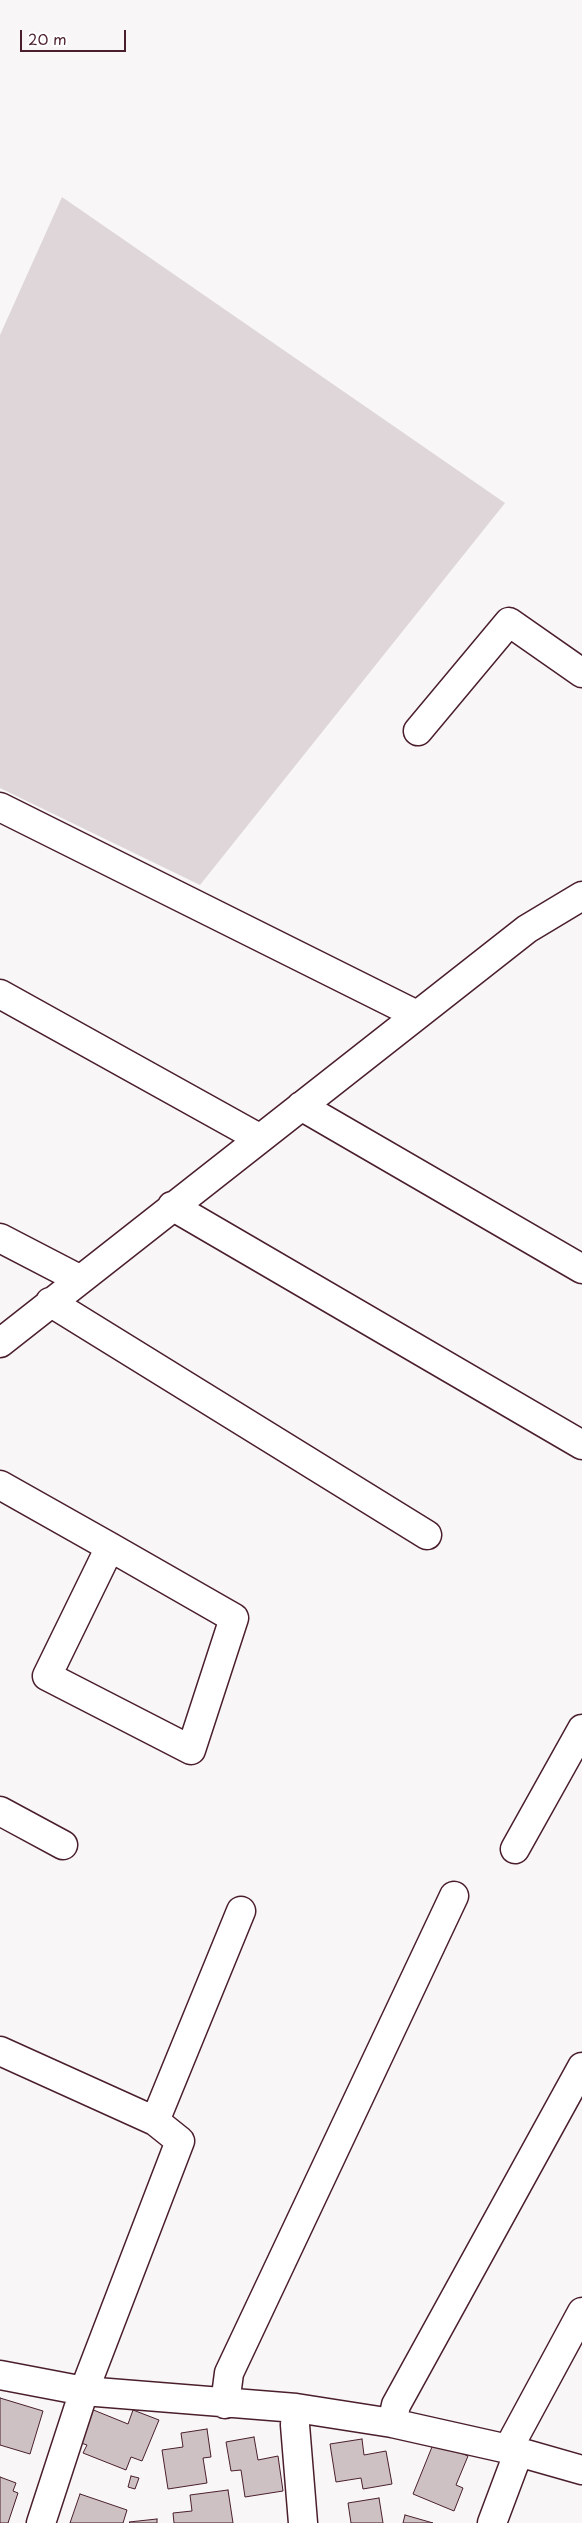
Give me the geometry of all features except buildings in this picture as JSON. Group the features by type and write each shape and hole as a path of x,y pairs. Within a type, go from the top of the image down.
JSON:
{"street":[{"path":"418,731 509,622 582,673"},
{"path":"0,807 417,1015"},
{"path":"0,1343 79,1279 527,929 582,896"},
{"path":"0,994 259,1138"},
{"path":"301,1106 582,1269"},
{"path":"172,1206 582,1445"},
{"path":"0,1238 79,1279"},
{"path":"50,1302 427,1534"},
{"path":"0,1485 110,1547 234,1618 191,1750 47,1676 110,1547"},
{"path":"515,1849 582,1729"},
{"path":"0,1811 63,1845"},
{"path":"225,2404 230,2374 454,1896"},
{"path":"155,2121 241,1912"},
{"path":"1,2054 155,2121 180,2141 84,2391 41,2523"},
{"path":"392,2423 396,2405 582,2067"},
{"path":"492,2523 514,2450 582,2312"},
{"path":"0,2375 84,2391 225,2404 296,2408 392,2423 514,2450 582,2470"},
{"path":"296,2408 295,2425 303,2523"}],"shaded area":[{"path":"62,197 505,503 200,885 0,788 0,335"}]}
